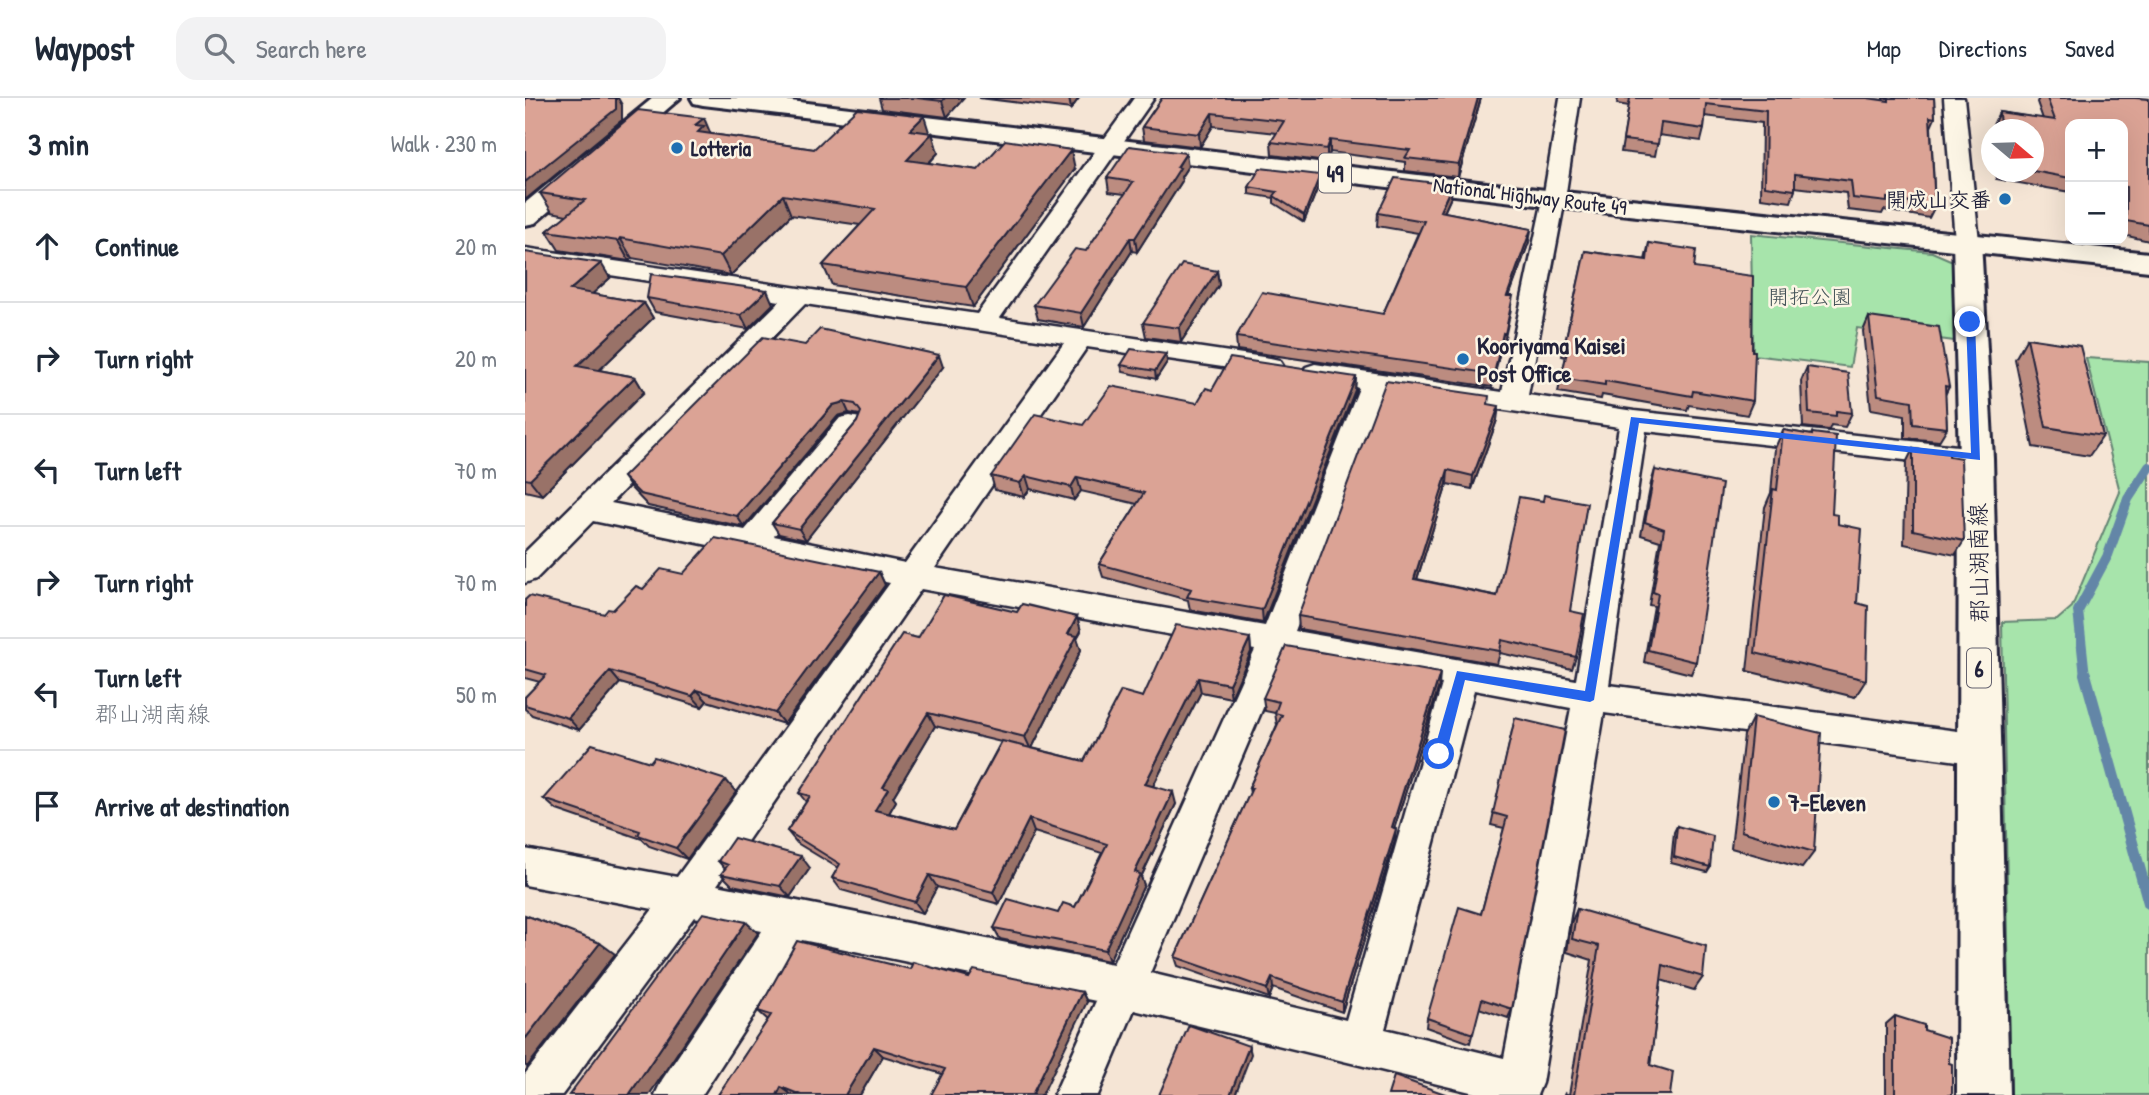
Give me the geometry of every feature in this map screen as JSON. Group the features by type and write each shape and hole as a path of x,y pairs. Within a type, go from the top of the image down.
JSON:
{"main road":[{"path":"525,217 668,98"},
{"name":"National Highway Route 49","path":"703,98 1808,228 1967,241 2149,262"},
{"name":"郡山湖南線","path":"1967,241 1976,457 1983,1095"}],"street":[{"path":"983,323 1144,98"},
{"path":"1513,402 1555,199 1570,98"},
{"path":"1954,98 1967,241"},
{"path":"525,255 1634,420 1976,457"},
{"path":"525,571 801,295"},
{"path":"536,1095 686,897 1080,339"},
{"path":"1076,1095 1275,642 1375,382"},
{"path":"525,867 686,897 1125,987 1521,1083 1590,697 1634,420"},
{"path":"751,543 850,425"},
{"path":"587,509 913,576 1461,675 1590,697 1980,749"},
{"path":"1360,1044 1461,675"},
{"path":"677,1095 793,919"}],"green space":[{"name":"開拓公園","path":"1751,234 1932,252 1955,262 1962,342 1857,328 1850,367 1753,355"},
{"path":"2086,358 2149,362 2149,1095 2011,1095 2002,622 2057,620 2072,607 2120,492"}],"building":[{"path":"525,98 616,98 616,109 525,182"},
{"path":"916,98 945,98 942,101"},
{"path":"1162,98 1478,98 1459,164 1405,158 1410,150 1330,140 1327,149 1271,142 1284,121 1212,113 1199,134 1142,127"},
{"path":"1630,98 1867,98 1889,101 1889,98 1934,98 1935,118 1930,117 1935,206 1887,198 1887,202 1853,198 1851,181 1795,174 1795,190 1765,186 1766,111 1706,104 1704,129 1661,123 1658,144 1623,140"},
{"path":"2047,98 2149,99 2149,225 2128,221 2128,119 2065,119 2065,177 2044,173 2044,119 1999,119 1999,112 2055,120"},
{"path":"857,108 924,116 910,130 932,133 907,160 978,170 1005,140 1071,150 966,287 823,265 875,209 783,195 721,256 620,238 618,241 547,231 585,200 540,193 638,110 704,118 695,125 704,126 698,132 814,149"},
{"path":"1129,146 1186,153 1177,167 1180,168 1135,238 1130,238 1081,313 1034,305 1075,249 1086,251 1133,182 1107,178"},
{"path":"1260,168 1320,175 1304,215 1274,196 1277,192 1249,187"},
{"path":"1395,178 1452,185 1440,211 1531,229 1507,296 1513,296 1494,374 1236,337 1262,292 1383,314 1424,221 1378,213"},
{"path":"1649,243 1696,250 1694,268 1753,276 1753,401 1693,391 1692,396 1605,381 1605,385 1561,378 1569,343 1565,342 1585,251 1647,260"},
{"path":"525,252 601,263 570,290 644,303 577,366 635,377 530,480 525,479"},
{"path":"1182,264 1217,271 1179,328 1143,323"},
{"path":"651,274 767,290 741,315 647,298"},
{"path":"1869,317 1939,327 1949,387 1945,386 1947,428 1913,424 1912,401 1878,395"},
{"path":"820,329 939,355 799,529 772,523 857,422 861,412 855,404 844,402 833,405 737,516 640,494 623,477 763,337 805,345"},
{"path":"2027,338 2080,346 2103,436 2046,427"},
{"path":"1131,349 1166,354 1155,371 1121,365"},
{"path":"1230,358 1356,377 1262,610 1187,597 1191,589 1099,564 1144,493 1077,477 1071,487 1026,476 1020,483 991,476 1035,414 1083,425 1111,386 1197,403 1206,388 1212,390"},
{"path":"1807,367 1848,373 1852,413 1836,411 1836,416 1809,413"},
{"path":"1386,381 1489,396 1488,404 1499,406 1473,476 1448,470 1414,579 1497,596 1519,497 1543,501 1544,495 1587,503 1570,611 1584,614 1576,657 1502,640 1500,651 1298,616"},
{"path":"1783,430 1836,436 1832,514 1838,515 1838,524 1862,529 1857,603 1868,606 1866,680 1755,653 1773,489 1777,490"},
{"path":"1913,449 1949,453 1949,456 1961,458 1964,541 1913,530"},
{"path":"1655,470 1722,484 1696,662 1648,650 1658,594 1653,592 1664,529 1645,522"},
{"path":"715,538 879,572 775,713 697,690 692,696 610,671 568,718 525,705 525,697 546,675 525,669 525,600 529,596 604,614 608,609 613,610 636,586 643,589 661,569 683,574"},
{"path":"944,595 1017,612 1022,604 1077,617 1068,634 1077,636 1025,737 928,713 883,787 888,789 875,810 954,830 1002,741 1084,761 1121,691 1143,697 1176,625 1250,638 1229,684 1198,678 1145,784 1173,792 1135,872 1140,874 1105,950 994,928 1008,899 1058,913 1063,903 1075,907 1107,844 1029,819 993,892 929,875 915,902 832,878 840,864 787,831 810,796 799,793 902,634 918,638"},
{"path":"1286,646 1440,673 1392,827 1396,829 1342,1002 1272,978 1267,989 1175,957 1282,715 1275,713 1279,702 1263,698"},
{"path":"1753,717 1821,733 1814,852 1741,831"},
{"path":"1515,718 1565,730 1512,1009 1482,999 1473,1034 1427,1018 1459,907 1481,914 1507,817 1493,813"},
{"path":"592,744 650,762 654,757 726,780 676,848 638,835 640,831 544,799"},
{"path":"1677,826 1713,836 1710,867 1674,857"},
{"path":"734,838 801,856 780,886 721,874 728,865 718,861"},
{"path":"1577,909 1706,946 1703,977 1663,965 1650,1065 1673,1072 1670,1095 1574,1095 1599,946 1572,939"},
{"path":"703,913 746,922 629,1095 569,1095"},
{"path":"525,915 600,943 525,1039"},
{"path":"797,941 910,969 913,962 969,978 974,970 1082,992 1032,1095 931,1095 945,1069 874,1047 845,1095 801,1095 781,1087 777,1095 718,1095 771,1015 758,1011"},
{"path":"1895,1016 1924,1025 1924,1030 1949,1038 1952,1095 1895,1095"},
{"path":"1189,1025 1249,1046 1230,1095 1159,1095"},
{"path":"1394,1076 1448,1095 1388,1095"}],"waterway":[{"path":"2085,676 2078,611 2108,555 2128,499 2149,467"},
{"path":"2085,674 2149,903"}],"place":[{"name":"Lotteria","path":"677,148"},
{"name":"開成山交番","path":"2005,199"},
{"name":"Kooriyama Kaisei Post Office","path":"1463,359"},
{"name":"7-Eleven","path":"1774,802"}],"route":[{"path":"1439,754 1461,675 1590,697 1634,420 1976,457 1970,322"}]}
